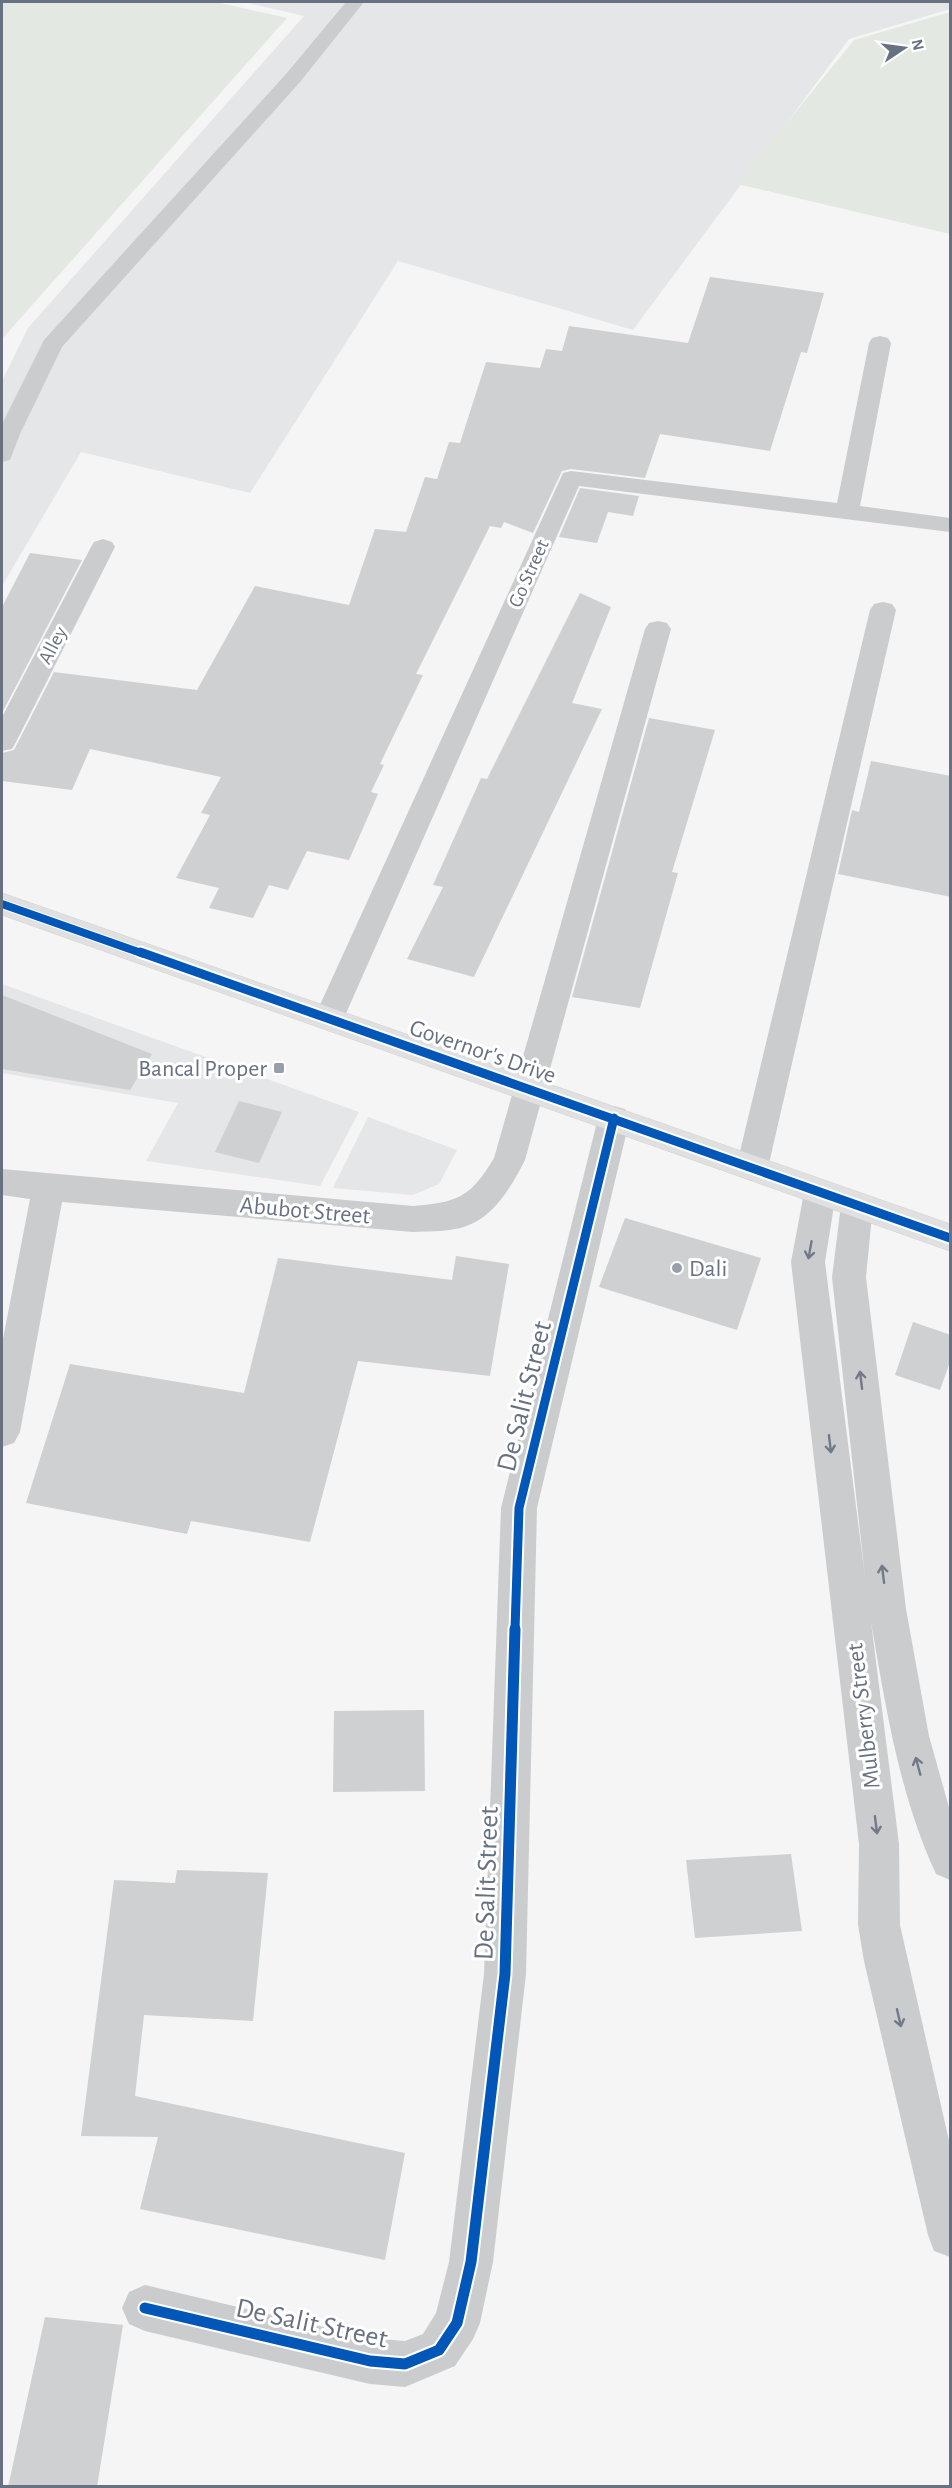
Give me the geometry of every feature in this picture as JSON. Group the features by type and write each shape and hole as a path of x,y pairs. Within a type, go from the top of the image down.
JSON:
{"highway":[{"name":"Governor's Drive","path":"2,904 951,1238"}],"street":[{"path":"2,455 8,434 52,345 293,78 355,2"},
{"path":"847,513 880,343"},
{"name":"Go Street","path":"329,1018 571,478 951,525"},
{"name":"Alley","path":"2,742 103,547"},
{"path":"752,1168 883,610"},
{"name":"Abubot Street","path":"2,1182 48,1188 413,1219 456,1216 490,1193 509,1161 527,1088 658,629"},
{"name":"De Salit Street","path":"145,2308 370,2361 405,2364 439,2350 457,2323 471,2262 505,1974 519,1508 614,1118"},
{"path":"2,1432 48,1188"},
{"name":"Mulberry Street","path":"820,1192 808,1262 879,1844 879,1925 951,2235"},
{"name":"Mulberry Street","path":"857,1205 849,1277 887,1609 910,1736 936,1830 951,1860"}],"shaded area":[{"path":"2,2 215,2 287,18 2,339"},
{"path":"244,2 950,2 950,9 849,39 633,330 398,261 250,493 81,452 2,586 2,381 28,328 304,16"},
{"path":"950,12 950,234 737,184 854,40"},
{"path":"2,984 359,1112 320,1186 146,1161 178,1103 2,1073"},
{"path":"368,1117 457,1150 439,1184 413,1195 333,1188"}],"building":[{"path":"710,277 824,293 807,353 801,352 770,451 660,434 645,478 571,469 562,471 533,533 504,522 501,528 490,526 416,674 423,675 380,764 384,765 371,792 378,794 349,860 307,851 288,890 269,885 253,918 209,908 219,888 176,878 210,815 201,813 221,777 90,749 72,790 2,781 2,753 14,750 54,672 197,690 255,586 349,605 375,529 406,532 425,477 437,479 449,442 460,443 486,362 540,368 546,349 562,351 569,326 688,343"},
{"path":"580,488 639,496 633,516 608,512 597,543 559,537"},
{"path":"30,553 82,560 2,713 2,607"},
{"path":"580,593 611,607 572,703 602,709 474,977 407,959 443,887 433,885 481,778 487,779"},
{"path":"649,718 715,730 672,872 678,873 640,1008 572,997"},
{"path":"871,761 951,776 951,897 838,874 852,810 859,812"},
{"path":"2,995 152,1054 130,1090 2,1069"},
{"path":"239,1101 282,1112 259,1163 215,1152"},
{"path":"625,1218 761,1258 737,1330 599,1287"},
{"path":"456,1256 509,1264 490,1376 358,1361 310,1542 191,1521 187,1534 26,1503 70,1364 244,1393 278,1258 452,1280"},
{"path":"913,1322 951,1335 951,1359 940,1390 895,1375"},
{"path":"424,1710 425,1791 333,1792 334,1711"},
{"path":"791,1854 802,1931 695,1938 686,1860"},
{"path":"177,1870 268,1873 253,2021 144,2015 135,2096 405,2153 385,2260 140,2209 158,2137 81,2136 114,1880 175,1883"},
{"path":"45,2317 123,2325 97,2487 8,2487"}],"cycle path":[{"path":"2,904 950,1238"},
{"path":"145,2308 370,2361 405,2364 439,2350 457,2323 471,2262 505,1974 519,1508 614,1118"}],"place":[{"name":"Bancal Proper","path":"279,1068"},
{"name":"Dali","path":"677,1268"}]}
